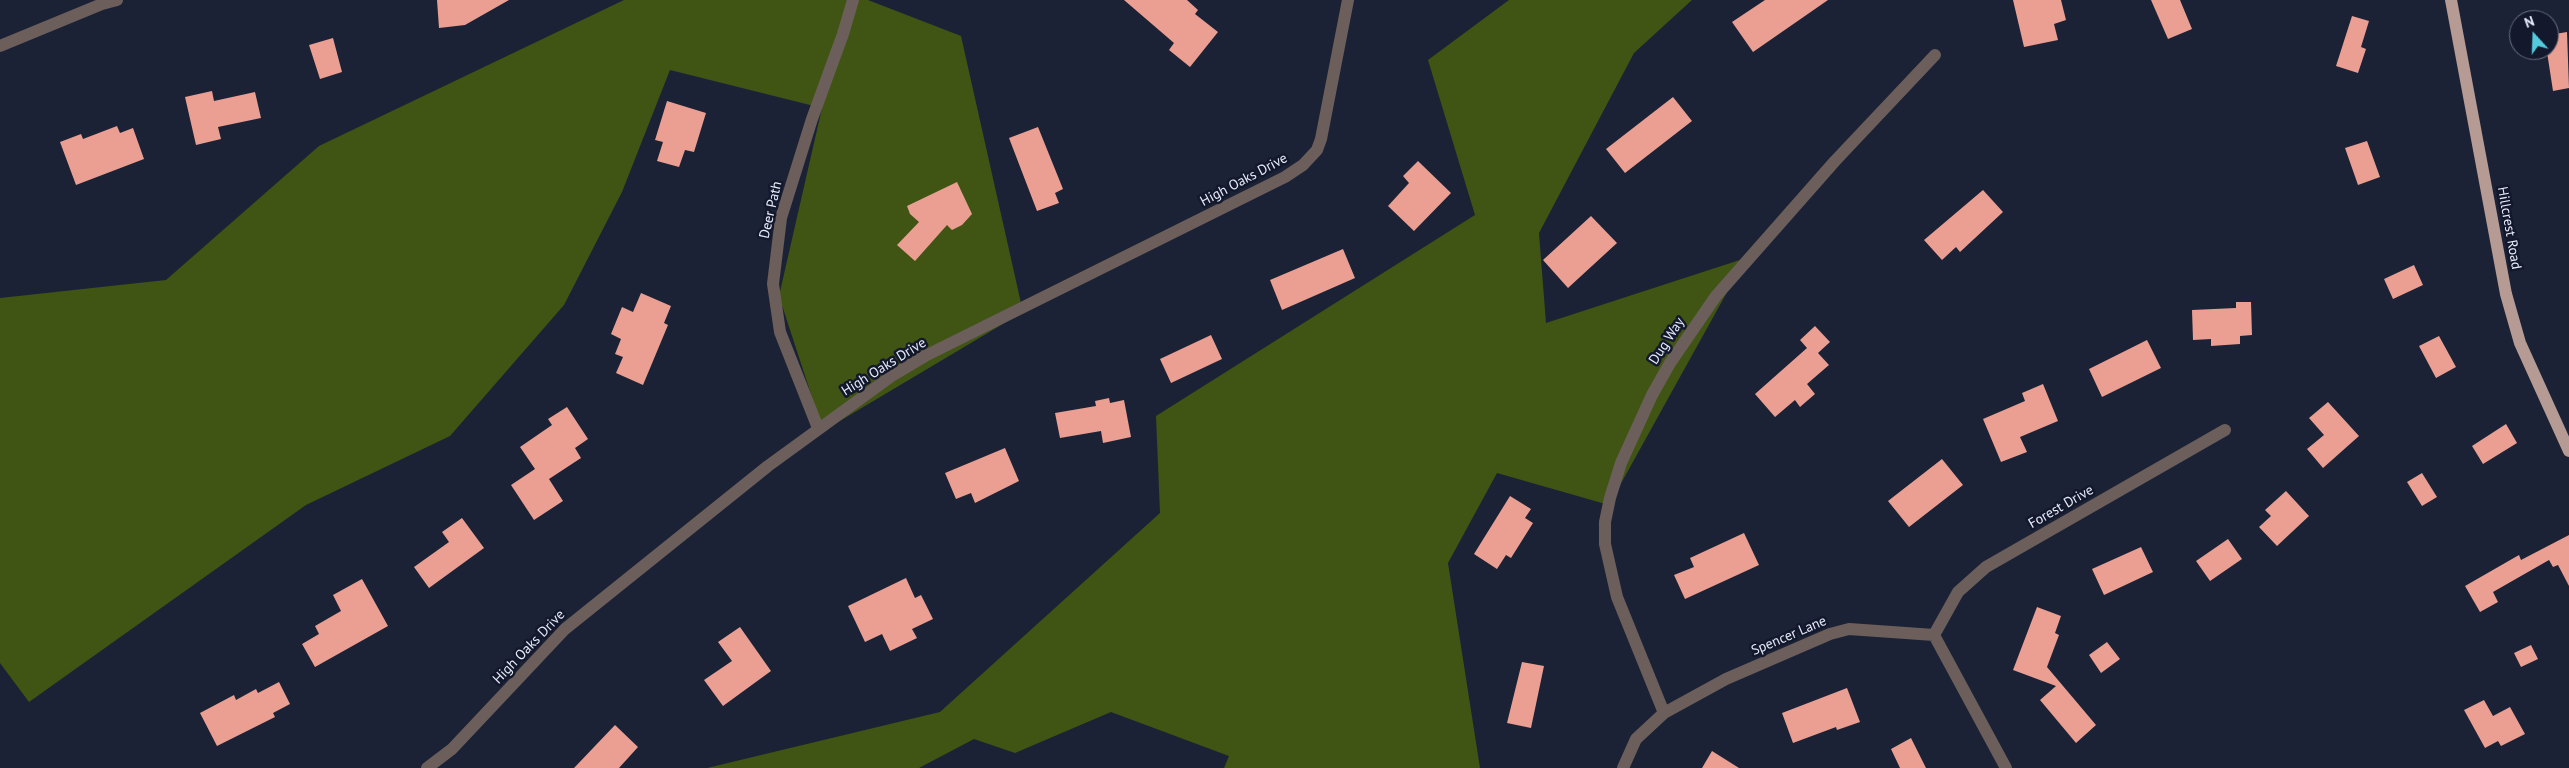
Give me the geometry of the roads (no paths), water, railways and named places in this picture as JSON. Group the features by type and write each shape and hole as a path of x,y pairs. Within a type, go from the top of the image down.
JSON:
{"main road":[{"name":"Hillcrest Road","path":"2451,0 2506,294 2520,343 2569,451"}],"street":[{"path":"0,46 102,4 117,0"},
{"name":"Deer Path","path":"818,428 780,332 773,284 781,218 812,119 844,34 853,0"},
{"name":"High Oaks Drive","path":"427,768 452,750 565,629 818,428 894,375 925,356 1285,178 1303,165 1317,150 1321,139 1348,0"},
{"name":"Dug Way","path":"1664,713 1617,597 1604,544 1608,506 1621,463 1652,394 1670,363 1716,296 1835,161 1935,55"},
{"name":"Forest Drive","path":"1934,635 1958,592 1986,567 2225,430"},
{"name":"Spencer Lane","path":"1623,768 1636,739 1664,713 1726,679 1830,634 1849,629 1934,635"},
{"path":"1934,635 2006,768"}]}
